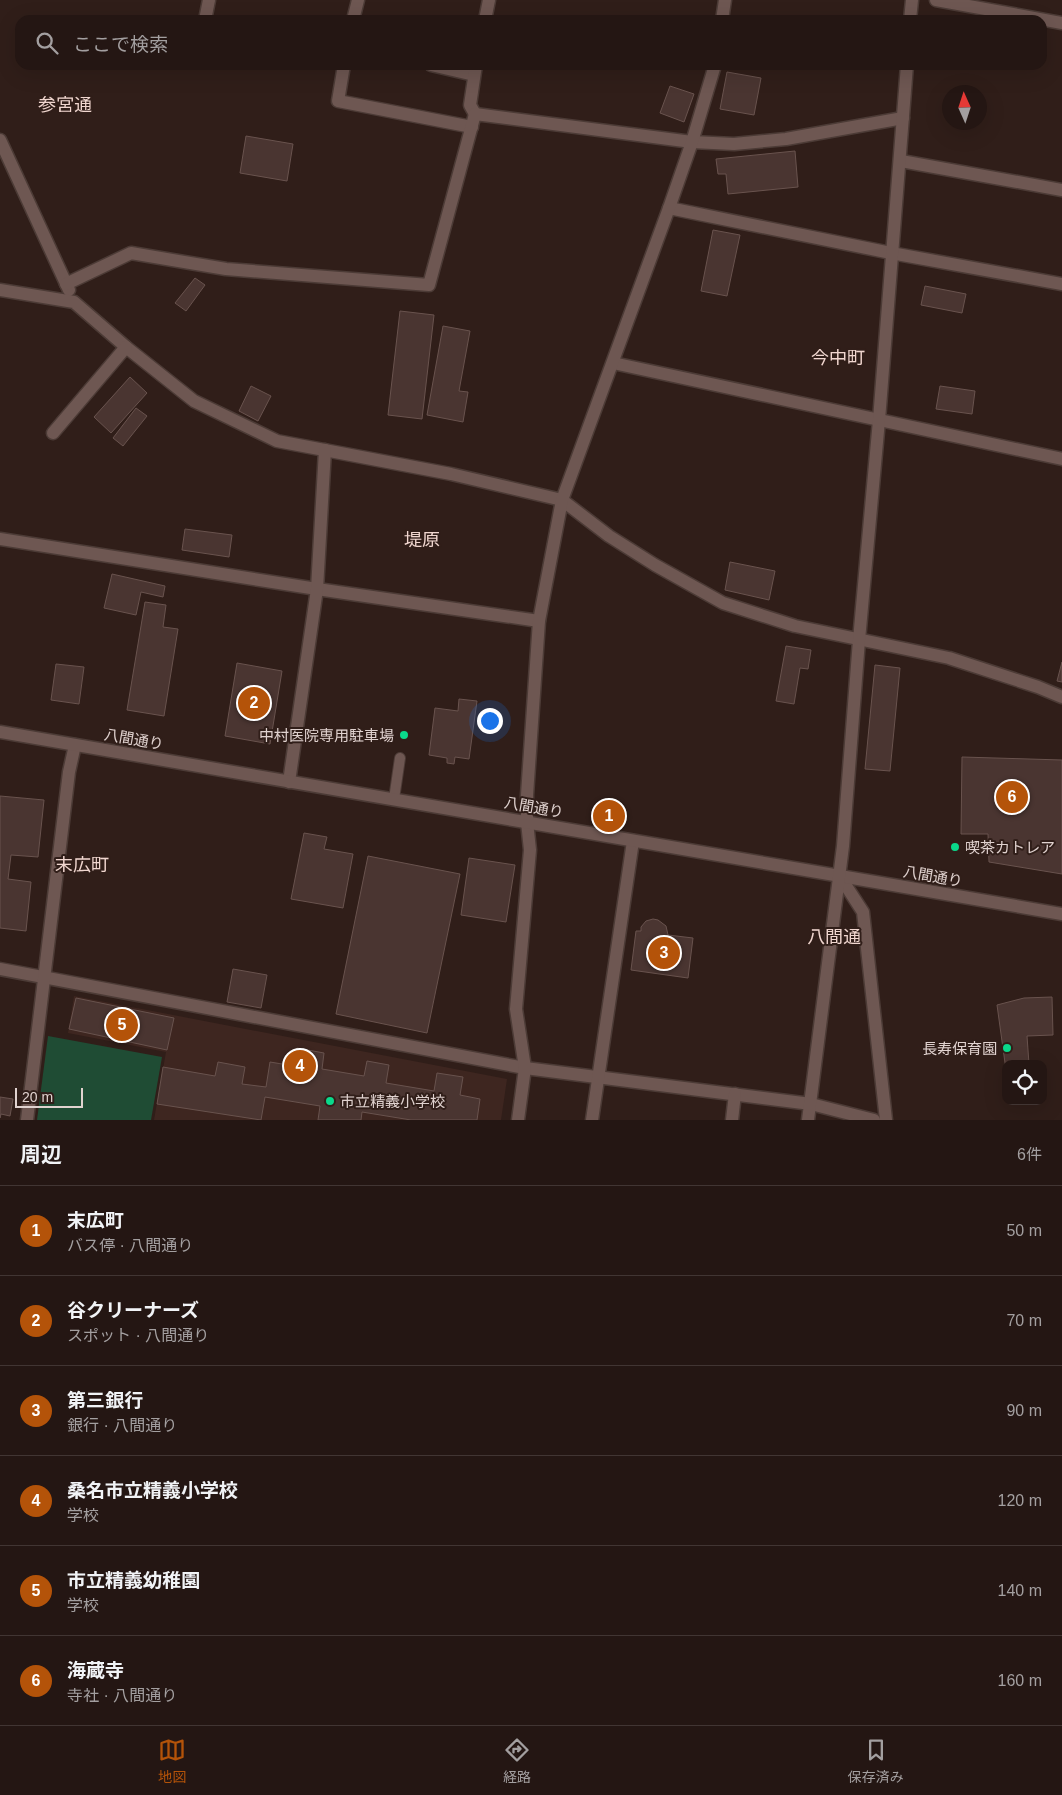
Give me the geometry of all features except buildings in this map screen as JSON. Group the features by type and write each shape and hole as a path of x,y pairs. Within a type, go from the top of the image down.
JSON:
{"street":[{"path":"206,15 209,0"},
{"path":"354,15 358,0"},
{"path":"486,15 489,0"},
{"path":"723,15 725,0"},
{"path":"910,15 912,0"},
{"path":"936,0 1018,15"},
{"path":"1047,20 1062,23"},
{"path":"343,70 338,101 472,127"},
{"path":"66,284 131,253 226,269 429,285 475,114 470,105 475,70"},
{"path":"518,1120 525,1068 516,1009 530,850 527,795 539,621 562,500 669,208 692,142 714,70"},
{"path":"808,1120 839,875 880,420 891,253 907,70"},
{"path":"475,114 692,142 734,144 786,139 903,118"},
{"path":"0,140 74,302 126,347 194,401 276,441 451,474 562,500 609,536 655,565 723,603 795,626 948,658 1038,687 1062,697"},
{"path":"900,161 1062,190"},
{"path":"669,208 891,253 1062,284"},
{"path":"0,290 74,302"},
{"path":"53,433 126,347"},
{"path":"613,363 1062,459"},
{"path":"289,782 317,589 325,450"},
{"path":"0,539 317,589 539,621"},
{"name":"八間通り","path":"0,732 1062,914"},
{"path":"27,1120 69,772 76,745"},
{"path":"592,1120 633,841"},
{"path":"839,875 863,912 886,1120"},
{"path":"0,969 525,1068 810,1104 874,1120"},
{"path":"732,1120 735,1094"}],"lane":[{"path":"394,799 400,758"}],"shaded area":[{"path":"74,996 507,1079 501,1120 154,1120 166,1052 68,1033"}],"green space":[{"path":"48,1036 162,1057 151,1120 37,1120"}],"place":[{"name":"谷クリーナーズ","path":"254,703"},
{"name":"中村医院専用駐車場","path":"404,735"},
{"name":"海蔵寺","path":"1012,797"},
{"name":"末広町","path":"609,816"},
{"name":"喫茶カトレア","path":"955,847"},
{"name":"第三銀行","path":"664,953"},
{"name":"市立精義幼稚園","path":"122,1025"},
{"name":"長寿保育園","path":"1007,1048"},
{"name":"桑名市立精義小学校","path":"300,1066"},
{"name":"市立精義小学校","path":"330,1101"}],"district":[{"name":"参宮通","path":"65,105"},
{"name":"今中町","path":"838,358"},
{"name":"堤原","path":"422,540"},
{"name":"末広町","path":"82,865"},
{"name":"八間通","path":"834,937"}]}
